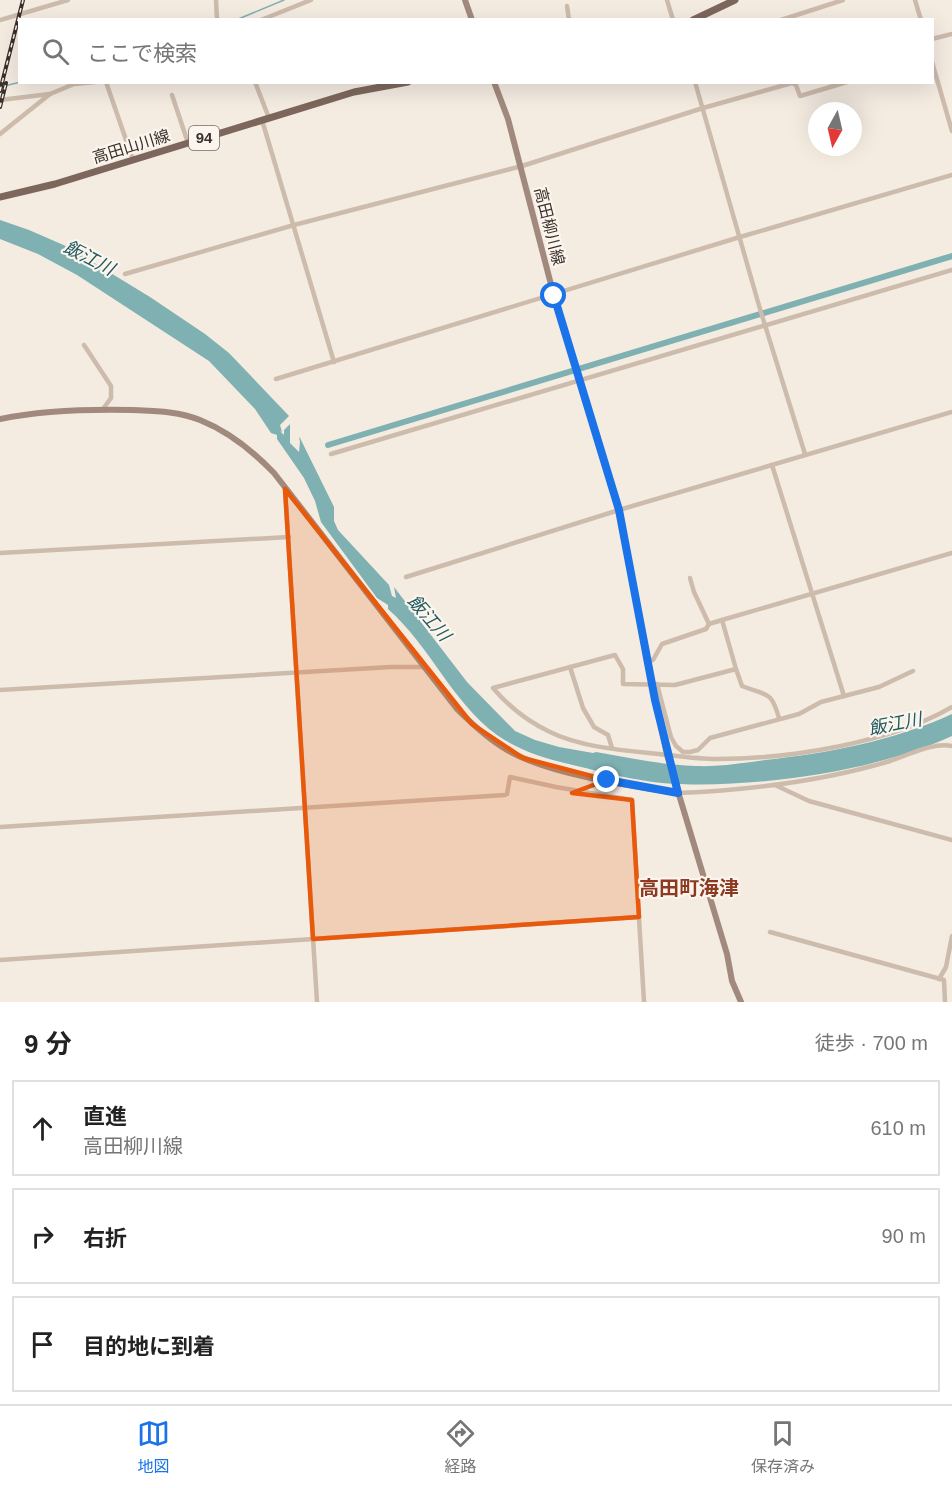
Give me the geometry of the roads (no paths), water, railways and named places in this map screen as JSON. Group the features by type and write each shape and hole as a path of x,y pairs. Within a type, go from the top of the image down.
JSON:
{"main road":[{"path":"465,0 471,18"},
{"path":"697,18 735,0"},
{"name":"高田山川線","path":"0,197 55,184 354,92 397,84"},
{"name":"高田柳川線","path":"495,84 522,166 554,296 619,510 667,755 727,954 732,981 741,1002"},
{"path":"0,419 46,411 103,409 164,412 199,420 214,427 253,454 274,473 457,709 493,740 508,750 543,766 607,780 677,791"}],"street":[{"path":"0,20 68,0"},
{"path":"216,0 217,18"},
{"path":"266,18 311,0"},
{"path":"667,0 673,18"},
{"path":"787,18 843,0"},
{"path":"915,0 920,18"},
{"path":"567,6 569,18"},
{"path":"934,39 952,34"},
{"path":"934,66 952,131"},
{"path":"0,100 50,94 74,84"},
{"path":"107,84 133,160"},
{"path":"256,84 334,362"},
{"path":"696,84 760,309 805,454"},
{"path":"125,274 294,225 522,166 785,84"},
{"path":"795,84 800,96 829,85"},
{"path":"0,134 50,94"},
{"path":"172,95 188,143"},
{"path":"276,379 554,296 740,237 952,175"},
{"path":"331,454 765,323 952,270"},
{"path":"84,345 111,386 111,398 103,409"},
{"path":"406,577 619,510 952,412"},
{"path":"772,465 844,696"},
{"path":"285,489 317,1002"},
{"path":"0,554 289,537"},
{"path":"647,661 653,660 662,644 706,629 709,624 952,553"},
{"path":"690,578 709,624"},
{"path":"722,620 742,686 767,694 774,701 779,718"},
{"path":"736,669 675,686 623,684 623,669 615,655 493,688 509,707 528,721 553,734 612,748 718,759 806,752 867,740 937,716 952,707"},
{"path":"0,690 297,672 423,667"},
{"path":"570,667 583,708 594,727 608,735 612,748"},
{"path":"654,684 670,736 683,752 698,750 710,738 799,714 821,702 879,687 913,670"},
{"path":"677,791 774,784 842,774 935,746 949,746 952,742"},
{"path":"0,827 505,795 510,777 632,800 644,1002"},
{"path":"577,791 607,780"},
{"path":"774,784 809,801 952,840"},
{"path":"0,960 639,917"},
{"path":"770,933 944,980 945,1002"},
{"path":"939,979 946,966 952,936"},
{"path":"946,966 952,971"}],"water":[{"name":"飯江川","path":"0,220 68,247 150,297 229,353 289,416 280,425 282,432 280,431 284,435 284,430 290,424 290,443 299,452 300,438 334,507 334,521 338,530 389,585 392,596 396,598 394,587 467,682 515,731 559,747 658,763 705,766 789,757 837,749 907,732 952,714 952,736 921,749 849,769 771,781 732,784 651,782 546,758 506,741 481,721 467,706 417,640 388,609 388,605 377,598 321,522 315,501 304,478 277,439 277,435 271,433 255,409 209,361 77,275 38,254 0,239"}],"waterway":[{"path":"241,18 284,0"},
{"path":"0,87 18,83"},
{"path":"328,445 952,256"}],"railway":[{"path":"18,18 23,0"},
{"path":"0,91 18,20"},
{"path":"0,107 6,83"}],"district":[{"name":"高田町海津","path":"689,888"}]}
